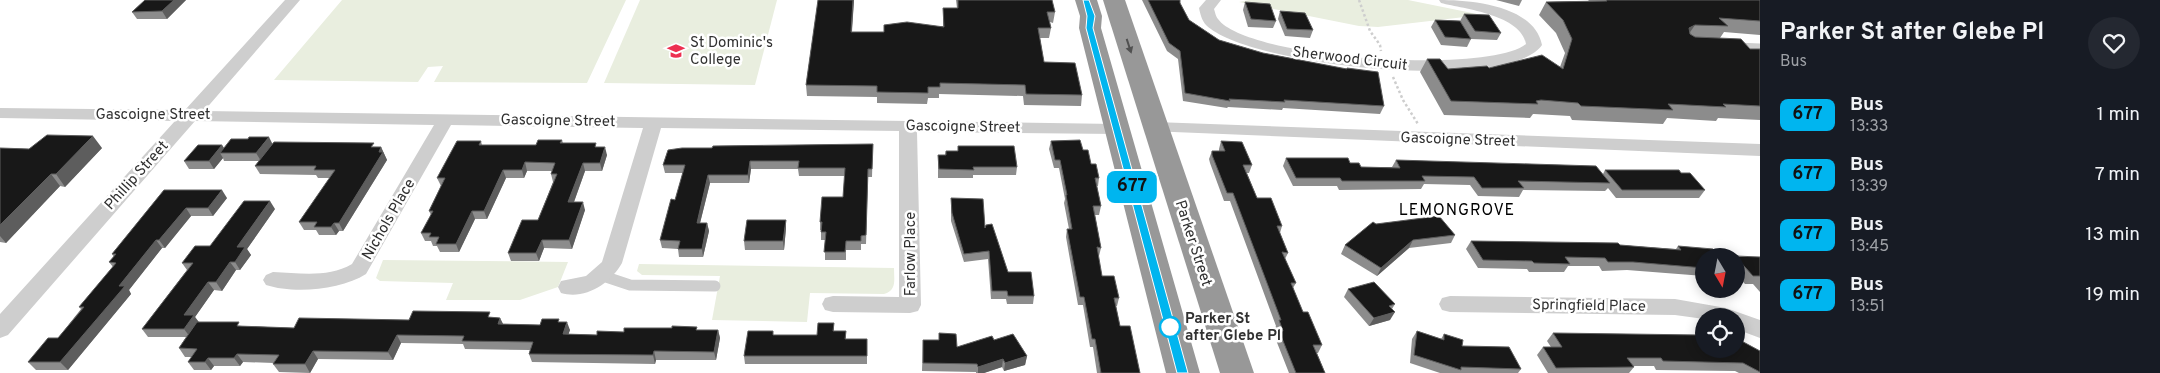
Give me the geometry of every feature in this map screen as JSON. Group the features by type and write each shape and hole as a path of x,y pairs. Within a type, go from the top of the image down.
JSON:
{"highway":[{"path":"1086,0 1091,16 1090,28 1182,373"},
{"name":"Parker Street","path":"1114,0 1237,373"}],"street":[{"name":"Phillip Street","path":"0,329 293,0"},
{"name":"Sherwood Circuit","path":"1214,0 1206,8 1207,18 1219,29 1234,36 1269,47 1306,55 1387,65 1441,66 1486,62 1524,53 1534,45 1534,38 1529,30 1513,19 1488,10 1446,0"},
{"name":"Gascoigne Street","path":"0,113 190,114 1116,129"},
{"name":"Nichols Place","path":"274,280 332,280 351,275 359,269 446,118"},
{"path":"568,287 584,285 603,276 612,263 654,121"},
{"name":"Farlow Place","path":"833,304 910,305 908,126"},
{"name":"Gascoigne Street","path":"1156,126 1760,150"},
{"name":"Springfield Place","path":"1450,304 1675,306 1695,309"},
{"path":"1745,324 1760,330"}],"lane":[{"path":"1723,46 1760,48"},
{"path":"603,276 630,284 715,286"}],"path":[{"path":"1359,0 1370,31 1380,45 1387,65 1399,86 1402,98 1414,114 1425,138"}],"shaded area":[{"path":"342,0 626,0 587,83 434,82 443,66 428,67 418,82 274,80"},
{"path":"640,0 777,0 755,85 604,83"},
{"path":"1249,0 1408,0 1482,15 1378,27 1359,26 1239,2"},
{"path":"383,260 568,262 558,287 520,300 446,300 453,283 380,281 376,278"},
{"path":"639,264 894,268 894,280 891,290 884,294 810,293 807,322 712,320 720,276 642,275 637,271"}],"building":[{"path":"145,0 174,0 162,11 132,12"},
{"path":"818,0 853,0 851,32 884,32 884,25 907,22 944,27 943,8 958,8 958,0 1052,0 1055,12 1047,12 1051,28 1038,28 1044,62 1075,63 1082,95 1026,94 1025,85 940,83 940,87 928,87 928,93 877,92 877,86 806,85"},
{"path":"1148,0 1180,0 1189,20 1219,40 1263,53 1347,69 1378,72 1384,106 1284,100 1285,102 1229,99 1230,101 1185,93 1180,51 1169,43"},
{"path":"1760,0 1760,21 1719,18 1728,26 1695,25 1689,28 1690,34 1695,37 1741,39 1750,49 1760,49 1760,106 1723,104 1726,107 1668,104 1673,110 1581,106 1578,103 1541,100 1536,101 1538,104 1451,101 1427,59 1440,59 1448,69 1487,66 1489,68 1542,55 1563,69 1572,39 1563,20 1546,2"},
{"path":"1245,2 1270,4 1276,21 1251,19"},
{"path":"1280,11 1305,13 1313,30 1287,29"},
{"path":"1464,14 1489,15 1501,33 1475,31"},
{"path":"1435,20 1460,21 1471,39 1445,37"},
{"path":"47,135 93,136 56,174 51,174 0,225 0,148 29,149"},
{"path":"249,137 269,137 256,153 220,153 231,139 248,139"},
{"path":"538,140 562,140 560,143 596,143 595,147 605,147 600,163 583,163 568,202 583,202 569,240 542,240 536,253 508,253 522,220 538,220 557,174 551,174 555,163 525,162 522,170 503,170 484,211 472,211 456,244 436,244 439,237 429,237 431,233 421,233 433,211 429,211 445,178 437,178 457,141 481,141 479,145 536,145"},
{"path":"1080,140 1083,150 1088,150 1091,164 1096,164 1099,178 1095,178 1101,206 1093,206 1101,248 1097,247 1102,276 1114,276 1119,298 1114,298 1120,326 1130,326 1140,373 1101,373 1095,339 1092,339 1084,297 1080,297 1067,229 1072,229 1067,195 1060,160 1055,160 1051,141"},
{"path":"1221,141 1242,142 1252,165 1243,165 1257,198 1271,198 1282,226 1277,226 1288,253 1282,252 1296,283 1291,283 1303,312 1308,312 1322,345 1313,345 1325,373 1296,373 1279,331 1283,331 1279,320 1281,320 1233,193 1227,193 1212,155 1212,151 1225,151"},
{"path":"274,142 374,143 371,147 381,147 379,152 383,152 339,223 334,223 331,227 314,227 317,222 299,222 335,170 314,170 316,166 255,166"},
{"path":"873,144 872,169 868,169 866,235 861,236 861,241 846,241 845,252 824,252 826,232 821,232 822,222 820,222 822,197 843,197 845,168 798,168 799,161 750,161 748,175 708,175 697,223 707,223 702,249 678,249 680,241 660,240 671,199 675,200 685,165 663,165 668,150 712,148 713,146"},
{"path":"198,145 222,145 209,161 184,161"},
{"path":"958,146 1014,146 1017,167 973,167 974,170 939,169 938,155 946,155 946,151 958,151"},
{"path":"1286,158 1348,158 1350,163 1359,163 1361,167 1400,168 1396,160 1596,166 1610,183 1518,181 1524,188 1482,188 1474,177 1422,176 1425,181 1342,181 1340,178 1296,178"},
{"path":"1605,170 1679,170 1681,173 1690,173 1705,190 1622,190"},
{"path":"164,190 222,190 208,208 186,208 159,240 156,240 119,286 125,286 60,362 28,362 48,338 58,338 84,307 79,307 116,263 109,262 116,254 112,254"},
{"path":"951,198 983,199 985,228 986,225 992,224 1008,272 1031,272 1034,296 1008,296 1007,291 992,291 989,251 964,254 952,213"},
{"path":"244,201 270,201 237,247 245,247 235,262 230,262 216,282 208,282 184,315 194,315 184,329 142,329 193,263 182,263 195,246 210,246"},
{"path":"1439,216 1455,235 1413,240 1381,268 1345,245 1373,222 1376,224"},
{"path":"747,220 786,220 783,241 744,241"},
{"path":"1471,241 1618,243 1620,245 1681,250 1678,246 1701,248 1695,248 1695,267 1633,262 1608,262 1605,258 1565,257 1570,264 1483,260"},
{"path":"1745,256 1760,257 1760,276 1753,276 1745,267"},
{"path":"1374,282 1395,304 1389,306 1395,312 1374,318 1348,289"},
{"path":"413,311 490,312 488,317 500,318 498,324 540,325 542,319 559,319 558,322 567,322 563,334 597,335 597,331 624,332 624,328 672,328 672,326 697,327 696,330 718,330 714,352 654,351 653,355 529,354 533,342 462,341 464,336 397,335 388,352 313,351 305,364 273,364 279,355 237,354 234,358 208,358 205,362 188,362 197,349 179,348 197,322 239,322 237,326 294,328 299,318 409,320"},
{"path":"818,323 834,323 833,331 846,331 845,339 867,339 867,356 744,356 748,331 773,331 773,335 817,335"},
{"path":"1417,331 1444,340 1444,334 1463,340 1462,346 1509,347 1521,369 1461,367 1461,370 1414,355"},
{"path":"939,333 956,334 957,347 992,336 994,340 1013,334 1027,356 1005,363 1003,359 978,367 977,364 923,363 923,340 939,340"},
{"path":"1553,333 1695,335 1695,358 1745,358 1745,343 1760,351 1760,372 1743,363 1663,361 1661,358 1627,358 1634,367 1556,368 1543,347 1562,347"}],"bus line":[{"name":"677","path":"1086,0 1091,16 1090,28 1108,101 1183,373"}],"place":[{"name":"St Dominic's College","path":"676,51"},
{"name":"Parker St after Glebe Pl","path":"1170,327"}],"district":[{"name":"LEMONGROVE","path":"1457,209"}]}
